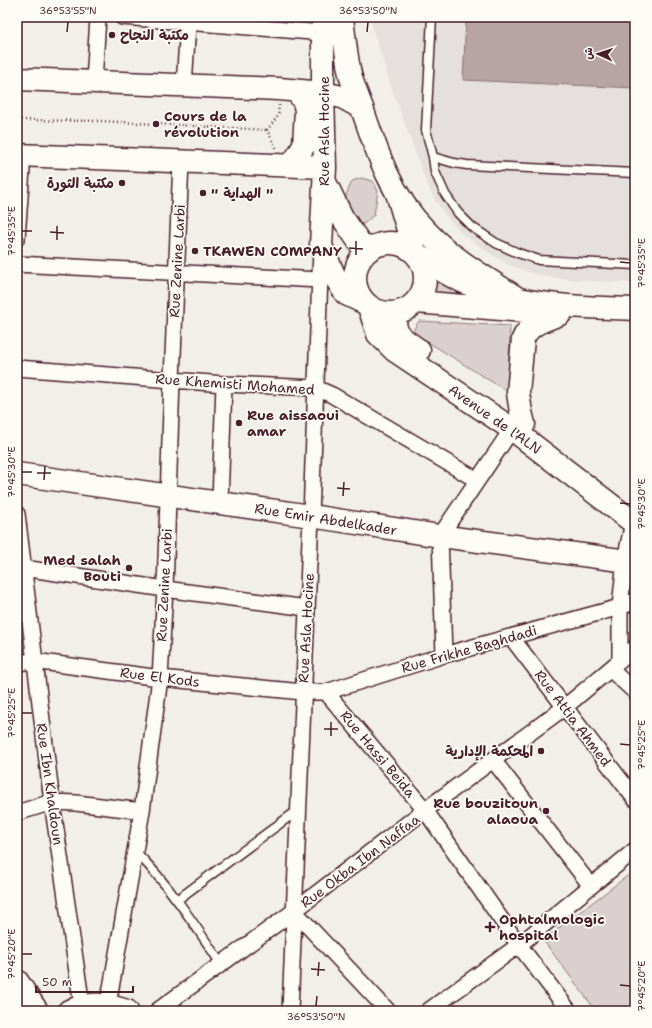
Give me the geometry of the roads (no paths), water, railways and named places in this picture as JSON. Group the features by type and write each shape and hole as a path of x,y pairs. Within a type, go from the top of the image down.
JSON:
{"main road":[{"path":"342,17 350,75 375,147 384,169 397,193 421,226 446,250 460,261 520,300"},
{"name":"Rue Asla Hocine","path":"323,25 325,174 321,246 335,278 360,301"},
{"path":"17,79 288,90 342,96 362,108"},
{"path":"282,165 299,154 304,145 306,110 304,102 288,90"},
{"path":"20,155 282,165 325,174 342,217 366,252"},
{"path":"397,193 416,253 426,272 426,283 422,293 411,307 398,313 388,314 378,311 360,301 355,283 355,272 359,261 366,252 375,246 385,243 396,243 407,246 416,253 449,275 486,290 520,300 592,308 635,309"},
{"name":"Avenue de l'ALN","path":"360,301 378,334 394,350 518,426"},
{"path":"416,302 635,319"},
{"name":"Avenue de l'ALN","path":"398,313 395,320 395,325 399,335 402,338 634,517"},
{"path":"518,426 521,412 518,393 523,338 531,326 560,314"},
{"name":"Rue Emir Abdelkader","path":"17,474 440,536 630,561"},
{"path":"17,981 37,1011"},
{"path":"76,1009 95,1004 118,1008"}],"street":[{"path":"94,82 98,17"},
{"path":"122,17 188,23 323,25"},
{"path":"184,86 188,23"},
{"path":"17,238 20,155"},
{"name":"Rue Zenine Larbi","path":"118,1008 136,852 160,678 165,589 181,161"},
{"name":"Rue Asla Hocine","path":"290,1011 321,246"},
{"path":"17,264 319,280"},
{"name":"Rue Khemisti Mohamed","path":"17,368 224,384 316,388 332,395 477,480"},
{"path":"220,503 224,384"},
{"path":"444,655 440,536 477,480 518,426"},
{"name":"Rue Ibn Khaldoun","path":"17,514 20,568 34,661 52,802 76,1009"},
{"path":"634,517 630,561 620,607 615,665 635,692"},
{"path":"20,568 307,608"},
{"name":"Rue Frikhe Baghdadi","path":"303,692 326,692 444,655 620,607 635,601"},
{"name":"Rue Attia Ahmed","path":"511,637 635,799"},
{"name":"Rue Okba Ibn Naffaa","path":"157,1011 294,911 425,810 565,706 635,648"},
{"name":"Rue El Kods","path":"17,663 34,661 160,678 303,692"},
{"name":"Rue Hassi Beida","path":"326,692 425,810 519,944 568,1010"},
{"path":"493,760 591,886"},
{"path":"17,813 52,802 76,803 142,811"},
{"path":"428,1011 519,944 635,850"},
{"path":"294,911 388,1011"}],"lane":[{"path":"432,17 426,130 435,172 445,194 458,213 472,227 496,243 518,253 539,260 635,265"},
{"path":"433,157 467,165 635,173"},
{"path":"178,900 298,810"},
{"path":"136,852 149,865 178,900 221,964"}],"place":[{"name":"مكتبة النجاح","path":"112,35"},
{"name":"Cours de la révolution","path":"156,124"},
{"name":"مكتبة الثورة","path":"122,183"},
{"name":"\" الهداية \"","path":"203,193"},
{"name":"TKAWEN COMPANY","path":"195,251"},
{"name":"Rue aissaoui amar","path":"239,423"},
{"name":"Med salah Bouti","path":"129,568"},
{"name":"المحكمة الإدارية","path":"541,751"},
{"name":"Rue bouzitoun alaoua","path":"546,811"},
{"name":"Ophtalmologic hospital","path":"490,927"}]}
